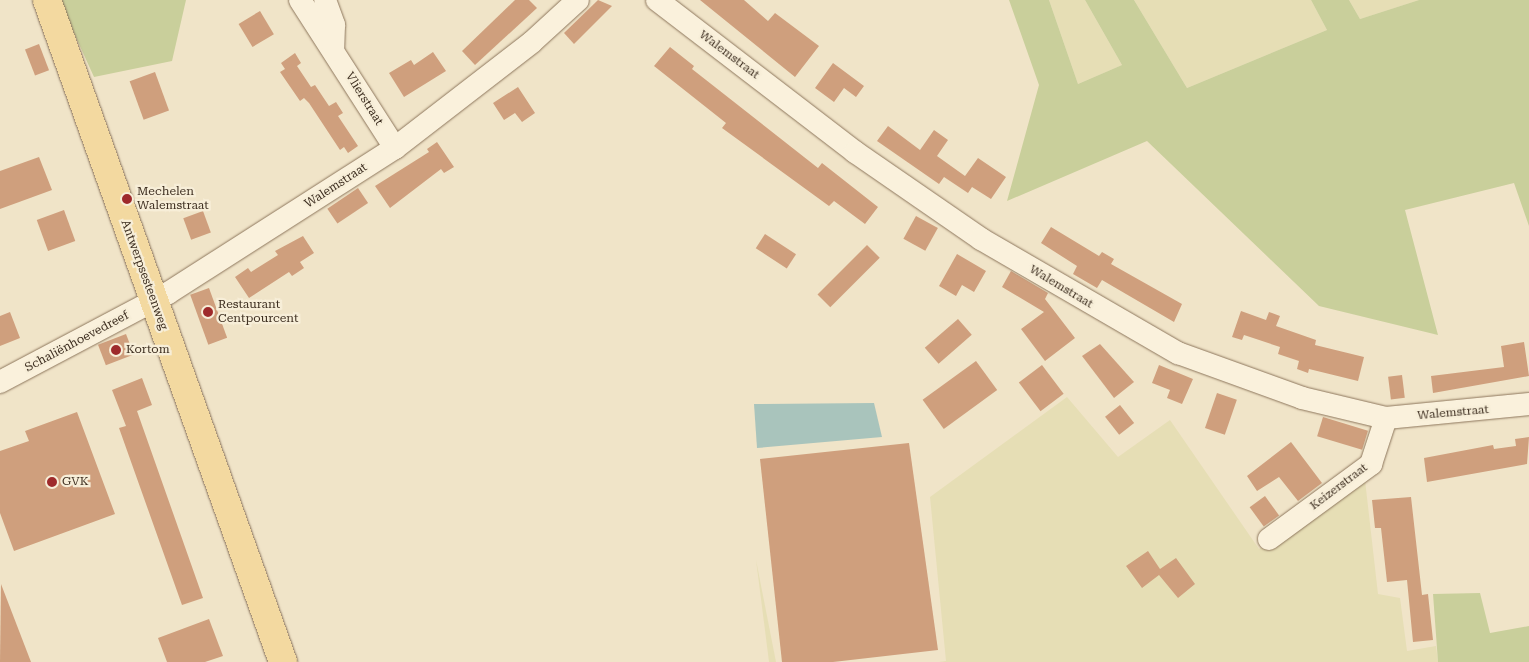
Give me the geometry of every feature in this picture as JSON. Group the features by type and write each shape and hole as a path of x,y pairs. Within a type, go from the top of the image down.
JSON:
{"main road":[{"name":"Antwerpsesteenweg","path":"47,0 283,662"}],"street":[{"name":"Vlierstraat","path":"300,0 395,148"},
{"path":"325,0 334,25 333,50"},
{"name":"Walemstraat","path":"154,301 395,148 532,42 578,0"},
{"name":"Walemstraat","path":"657,0 855,152 981,239 1097,308 1178,353 1302,398 1386,418 1529,404"},
{"name":"Schaliënhoevedreef","path":"0,382 154,301"},
{"name":"Keizerstraat","path":"1269,539 1371,464 1386,418"}],"shaded area":[{"path":"1049,0 1085,0 1122,65 1078,84"},
{"path":"1134,0 1311,0 1327,30 1187,88"},
{"path":"1349,0 1419,0 1360,19"},
{"path":"1067,397 1118,457 1170,420 1259,549 1365,480 1378,594 1400,598 1407,651 1436,646 1438,662 939,662 946,661 930,497"},
{"path":"756,560 776,662 769,662"}],"green space":[{"path":"59,0 186,0 172,61 94,77"},
{"path":"1009,0 1049,0 1078,84 1122,65 1085,0 1134,0 1187,88 1327,30 1311,0 1349,0 1360,19 1419,0 1529,0 1529,226 1514,183 1405,210 1438,335 1319,306 1147,141 1007,201 1039,85"},
{"path":"1480,593 1490,633 1529,626 1529,662 1438,662 1433,594"}],"water":[{"path":"874,403 882,437 757,448 754,404"}],"building":[{"path":"515,0 529,0 537,8 475,65 462,51"},
{"path":"598,0 612,6 574,44 564,33"},
{"path":"700,0 744,0 768,21 775,13 819,46 795,77"},
{"path":"260,11 274,34 252,47 239,24"},
{"path":"39,44 49,70 35,76 25,49"},
{"path":"670,47 694,66 692,69 818,168 822,163 878,207 865,224 834,201 829,206 722,128 726,123 654,66"},
{"path":"433,52 446,71 404,97 389,73 411,60 414,65"},
{"path":"295,53 301,63 297,66 311,87 315,85 329,106 336,102 343,113 338,116 358,146 348,153 344,147 340,150 309,103 304,98 300,101 280,72 285,69 281,63"},
{"path":"833,63 864,86 856,97 844,88 834,102 815,88"},
{"path":"155,72 169,111 144,120 130,81"},
{"path":"518,87 535,113 522,122 515,113 504,120 493,103"},
{"path":"888,126 920,150 934,130 948,140 937,156 965,176 978,158 1006,177 991,199 972,187 968,193 944,177 939,184 877,141"},
{"path":"437,142 454,167 444,173 441,169 390,208 375,186 429,152 427,149"},
{"path":"39,157 52,190 0,209 0,171"},
{"path":"358,188 368,203 337,224 327,209"},
{"path":"64,210 75,241 48,251 37,220"},
{"path":"203,211 211,233 191,240 183,218"},
{"path":"916,216 938,228 925,251 903,239"},
{"path":"1051,227 1099,256 1102,252 1114,259 1111,264 1182,304 1174,322 1102,280 1097,288 1073,274 1077,266 1041,243"},
{"path":"765,234 796,254 787,268 756,248"},
{"path":"303,236 314,253 300,262 304,268 292,276 289,272 249,298 235,277 248,268 251,272 278,255 275,251"},
{"path":"867,245 880,258 830,307 818,294"},
{"path":"957,254 986,271 974,292 962,285 956,296 939,286"},
{"path":"1011,271 1048,293 1045,299 1075,338 1045,361 1021,329 1044,312 1002,287"},
{"path":"209,288 227,338 208,345 190,295"},
{"path":"1241,311 1266,320 1269,312 1280,316 1276,326 1316,340 1315,345 1364,357 1358,381 1309,369 1308,373 1297,369 1299,361 1278,354 1280,347 1244,335 1242,340 1232,337"},
{"path":"10,312 20,338 0,346 0,316"},
{"path":"958,319 972,335 939,364 925,348"},
{"name":"Kortom","path":"126,334 134,355 106,365 98,345"},
{"path":"1524,342 1529,376 1433,393 1431,376 1504,367 1501,346"},
{"path":"1100,344 1134,382 1114,398 1082,356"},
{"path":"976,361 997,390 944,429 923,400"},
{"path":"1042,365 1064,394 1041,411 1019,382"},
{"path":"1159,365 1193,379 1182,404 1167,398 1170,390 1152,383"},
{"path":"1402,375 1405,398 1391,400 1388,377"},
{"path":"142,378 152,405 137,411 203,598 182,605 119,428 126,426 112,390"},
{"path":"1217,393 1237,400 1225,435 1205,428"},
{"path":"1120,405 1134,423 1119,435 1105,417"},
{"name":"GVK","path":"77,412 115,514 14,551 0,513 0,451 29,441 25,431"},
{"path":"1323,417 1368,431 1362,450 1317,436"},
{"path":"1529,437 1527,464 1427,482 1424,458 1493,445 1494,449 1516,446 1515,439"},
{"path":"1291,442 1322,483 1298,501 1279,477 1257,491 1247,476"},
{"path":"909,443 938,650 833,662 782,662 760,459"},
{"path":"1265,496 1279,515 1264,527 1250,507"},
{"path":"1411,497 1422,595 1428,594 1433,640 1413,642 1407,580 1387,582 1381,528 1375,528 1372,500"},
{"path":"1148,551 1160,569 1176,558 1195,584 1178,598 1159,575 1142,588 1126,566"},
{"path":"1,584 31,662 0,662"},
{"path":"209,619 223,656 205,662 167,662 158,638"}],"place":[{"name":"Mechelen Walemstraat","path":"127,199"},
{"name":"Restaurant Centpourcent","path":"208,312"},
{"name":"Kortom","path":"116,350"},
{"name":"GVK","path":"52,482"}]}
